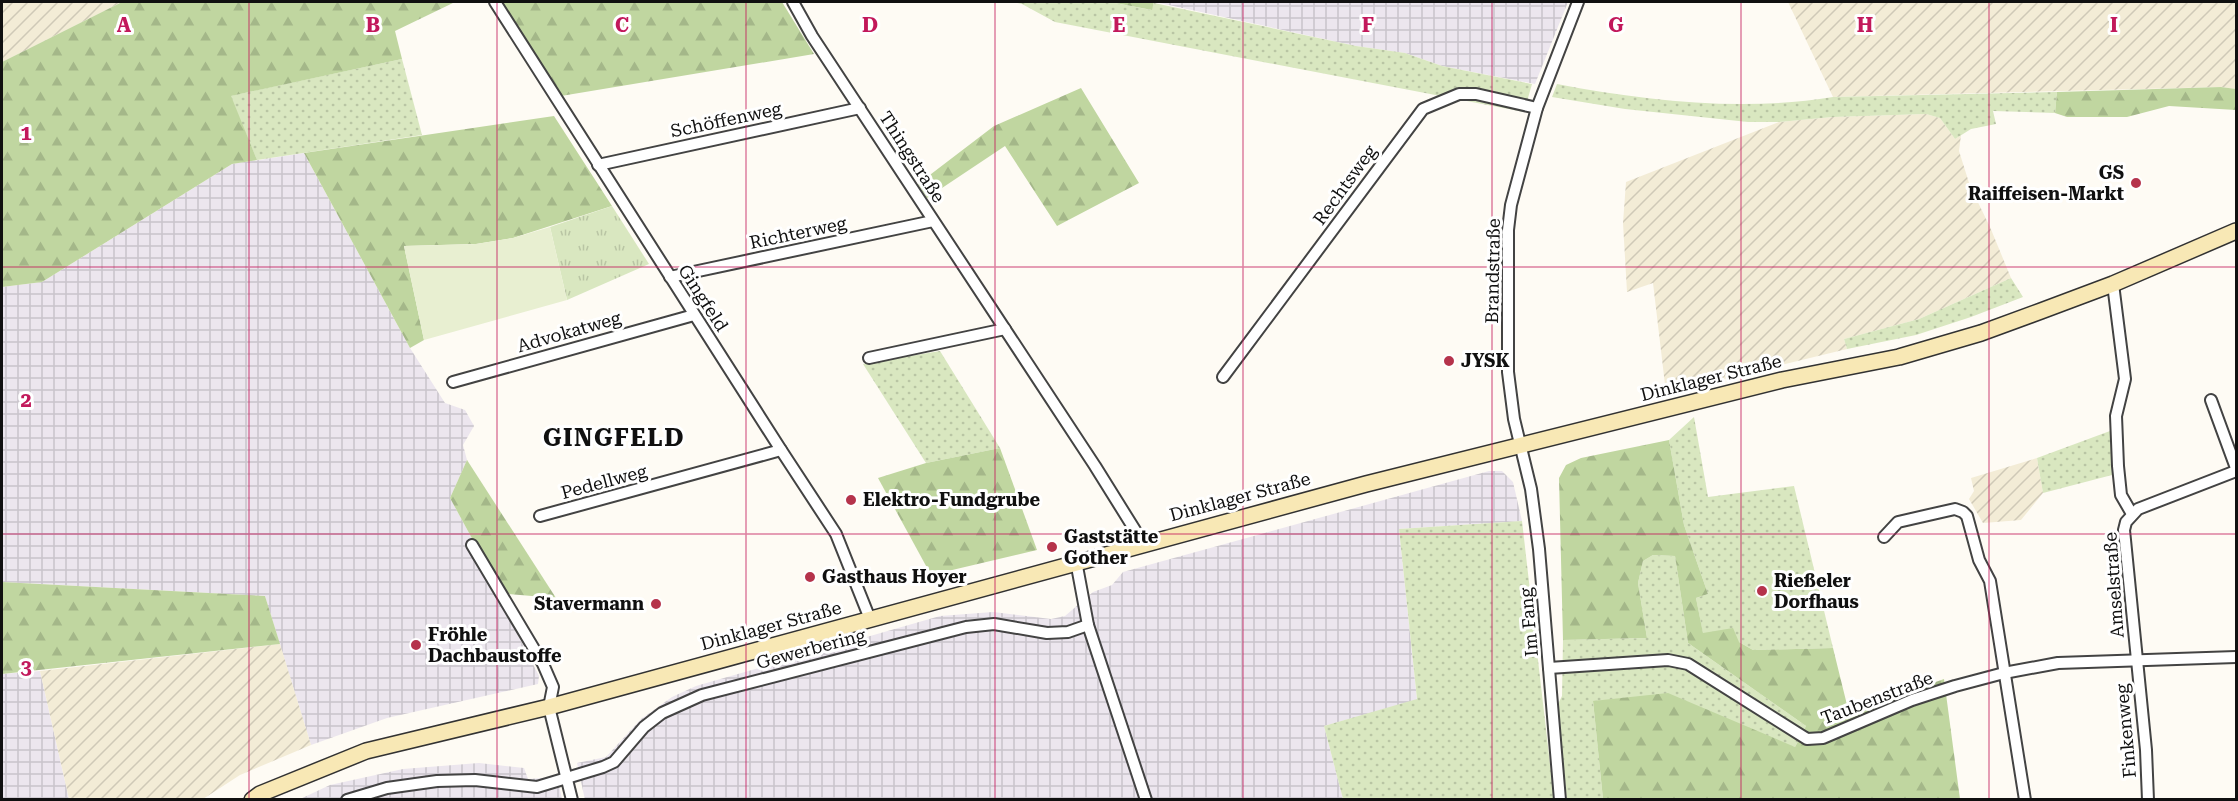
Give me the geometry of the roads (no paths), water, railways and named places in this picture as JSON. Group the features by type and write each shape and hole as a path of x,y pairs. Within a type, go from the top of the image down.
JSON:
{"main road":[{"name":"Dinklager Straße","path":"252,800 260,794 366,751 549,707 1076,561 1520,444 1782,380 1899,357 1980,333 2113,284 2236,231"}],"street":[{"name":"Gingfeld","path":"495,2 836,534 870,619"},
{"name":"Thingstraße","path":"793,2 1143,543"},
{"name":"Brandstraße","path":"1520,444 1514,419 1508,372 1508,230 1511,205 1537,108 1578,2"},
{"name":"Rechtsweg","path":"1223,377 1423,109 1459,94 1476,94 1537,108"},
{"name":"Schöffenweg","path":"598,165 860,108"},
{"name":"Richterweg","path":"670,277 933,220"},
{"path":"2113,284 2125,379 2116,416 2118,466 2121,495 2132,514"},
{"name":"Advokatweg","path":"453,382 694,315"},
{"path":"869,358 1005,329"},
{"name":"Amselstraße","path":"2137,661 2124,530 2132,514 2138,509 2236,470 2211,400"},
{"name":"Im Fang","path":"1520,444 1531,489 1560,800"},
{"name":"Pedellweg","path":"540,516 781,450"},
{"path":"1884,537 1898,522 1955,509 1966,516 1979,560 1990,581 2025,800"},
{"path":"472,545 543,664 554,687 549,707 572,800"},
{"path":"1076,561 1088,625 1146,800"},
{"name":"Gewerbering","path":"346,800 387,788 438,781 475,780 537,787 614,762 644,727 662,713 702,695 966,627 994,624 1047,633 1068,632 1088,625"},
{"name":"Taubenstraße","path":"1549,668 1668,660 1689,664 1807,739 1823,738 1912,700 2004,673 2058,663 2236,657"},
{"name":"Finkenweg","path":"2137,661 2148,800"}],"place":[{"name":"GS Raiffeisen-Markt","path":"2136,183"},
{"name":"JYSK","path":"1449,361"},
{"name":"Elektro-Fundgrube","path":"851,500"},
{"name":"Gaststätte Gother","path":"1052,547"},
{"name":"Gasthaus Hoyer","path":"810,577"},
{"name":"Rießeler Dorfhaus","path":"1762,591"},
{"name":"Stavermann","path":"656,604"},
{"name":"Fröhle Dachbaustoffe","path":"416,645"}],"district":[{"name":"GINGFELD","path":"614,438"}]}
